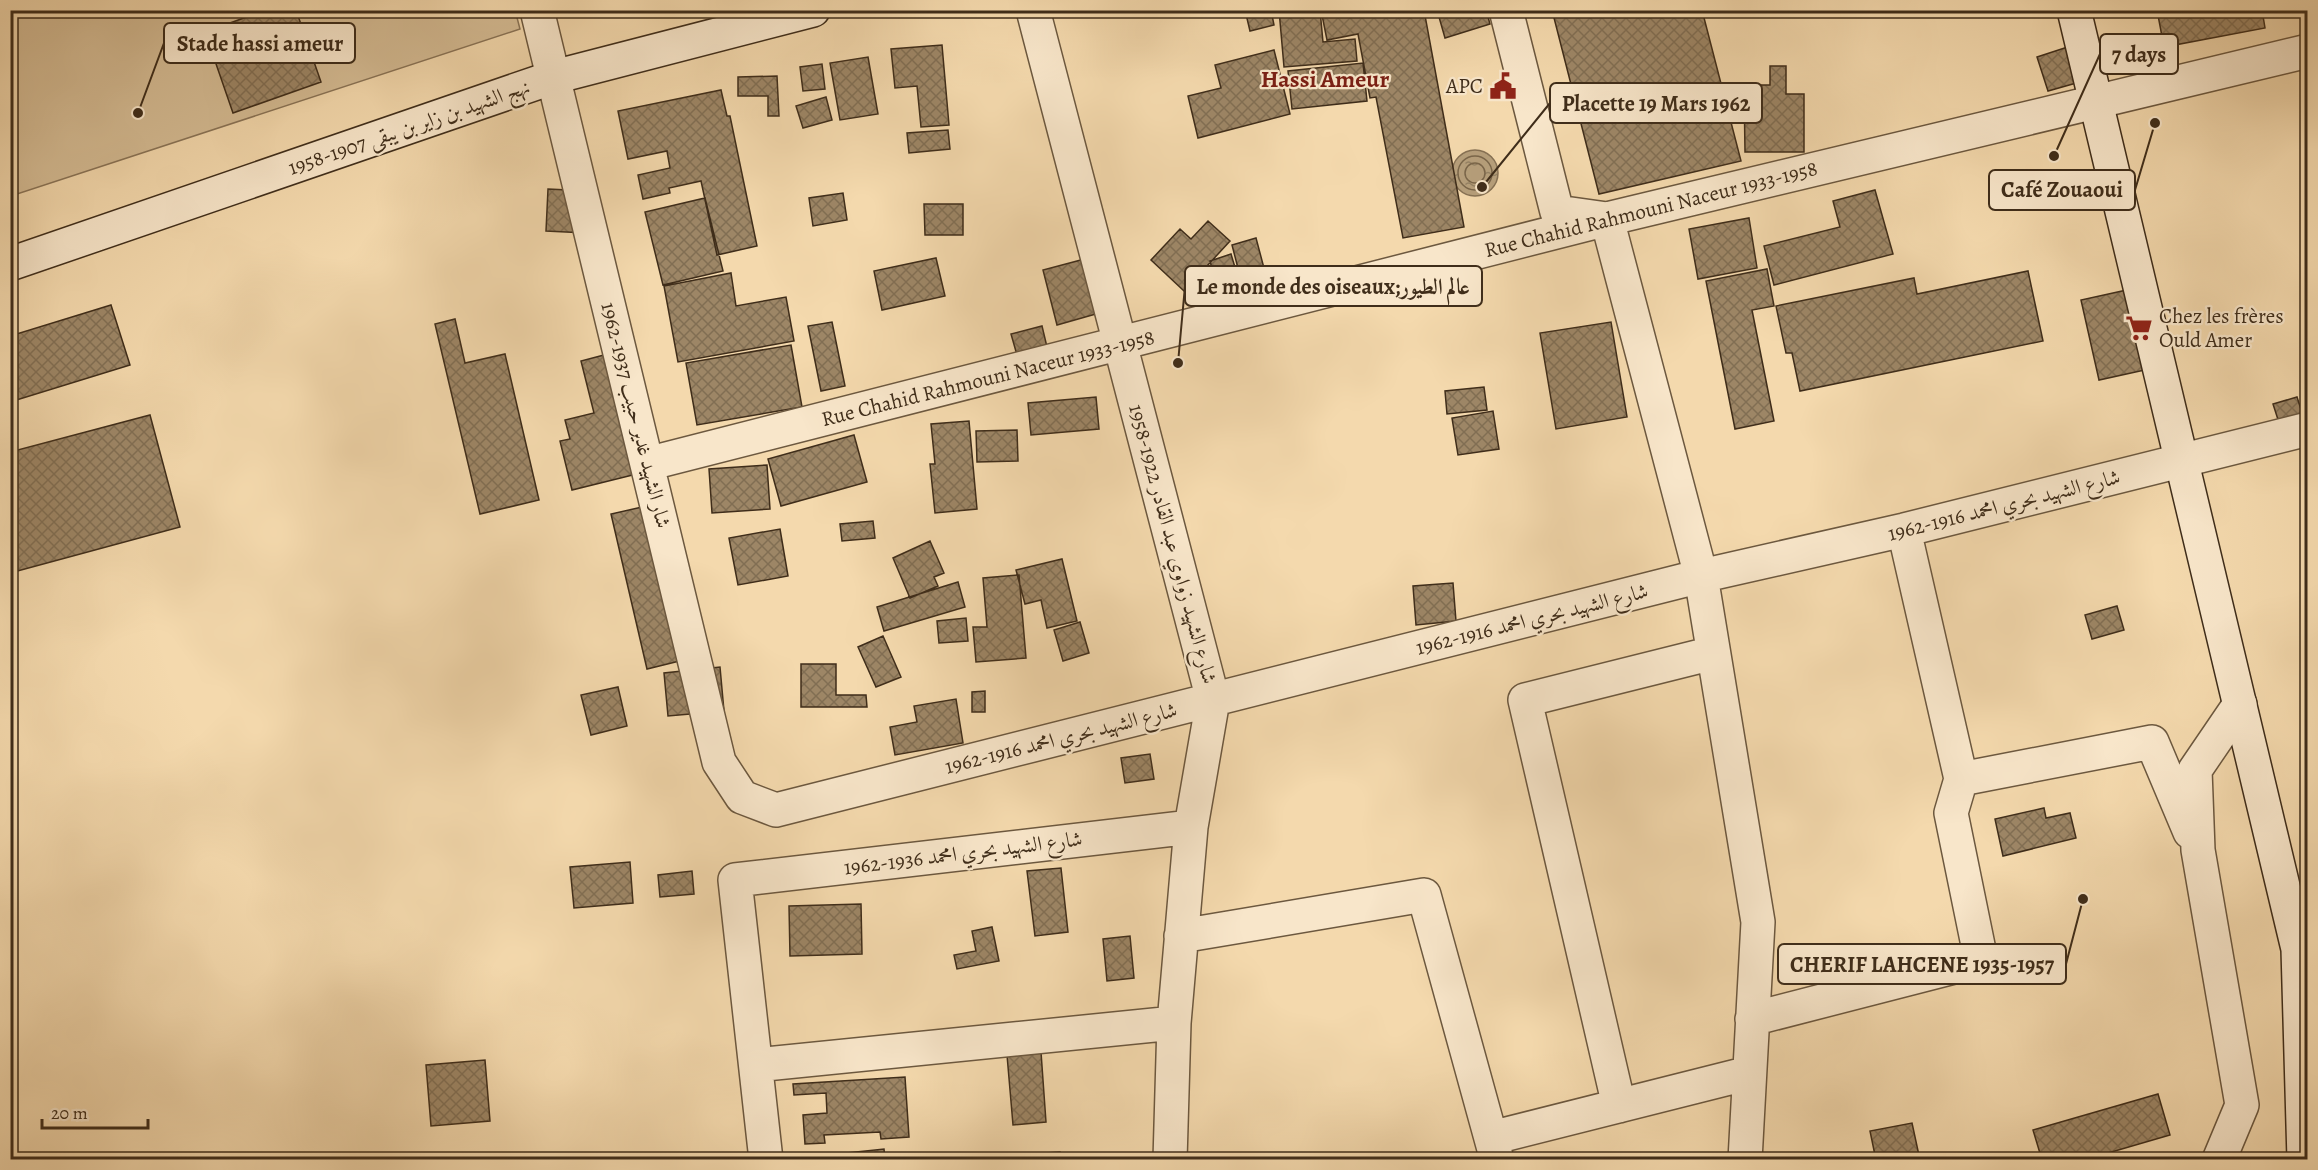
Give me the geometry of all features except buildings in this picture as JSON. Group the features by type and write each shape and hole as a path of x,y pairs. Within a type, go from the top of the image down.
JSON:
{"street":[{"name":"شار الشهيد غدير حبيب 1937-1962","path":"537,10 719,762 742,797 759,804"},
{"name":"نهج الشهيد بن زاير بن يبقى 1907-1958","path":"10,264 554,76 813,10"},
{"name":"شارع الشهيد زواوي عبد القادر 1922-1958","path":"1033,10 1214,700 1191,827 1174,1023 1170,1160"},
{"path":"1506,10 1557,212 1607,219 1701,576 1758,922 1745,1160"},
{"path":"2074,10 2298,949 2304,1160"},
{"name":"Rue Chahid Rahmouni Naceur 1933-1958","path":"647,464 1607,219 2307,51"},
{"name":"شارع الشهيد بحري امحمد 1916-1962","path":"759,804 776,810 1701,576 1904,530 2307,429"},
{"path":"1752,1019 1981,960 1951,813 1961,779 1904,530"},
{"path":"1619,1106 1525,700 1713,653"},
{"path":"2219,1160 2242,1105 2198,850 2195,770 2240,704"},
{"path":"1961,779 2152,742 2198,850"},
{"name":"شارع الشهيد بحري امحمد 1936-1962","path":"756,1065 735,880 1191,827"},
{"path":"1181,936 1424,895 1494,1149 1619,1106 1749,1073"},
{"path":"766,1160 756,1065 1174,1023"}],"shaded area":[{"path":"515,10 520,29 11,196 10,11"}],"water":[{"path":"1475,150 1484,151 1491,157 1497,164 1497,182 1491,189 1484,195 1475,196 1466,195 1459,189 1453,182 1452,173 1453,164 1459,157 1466,151"}],"place":[{"name":"APC","path":"1503,86"},
{"name":"Stade hassi ameur","path":"138,113"},
{"name":"Café Zouaoui","path":"2155,123"},
{"name":"7 days","path":"2054,156"},
{"name":"Placette 19 Mars 1962","path":"1482,187"},
{"name":"Chez les frères Ould Amer","path":"2139,328"},
{"name":"Le monde des oiseaux;عالم الطيور","path":"1178,363"},
{"name":"CHERIF LAHCENE 1935-1957","path":"2083,899"}],"district":[{"name":"Hassi Ameur","path":"1325,79"}]}
